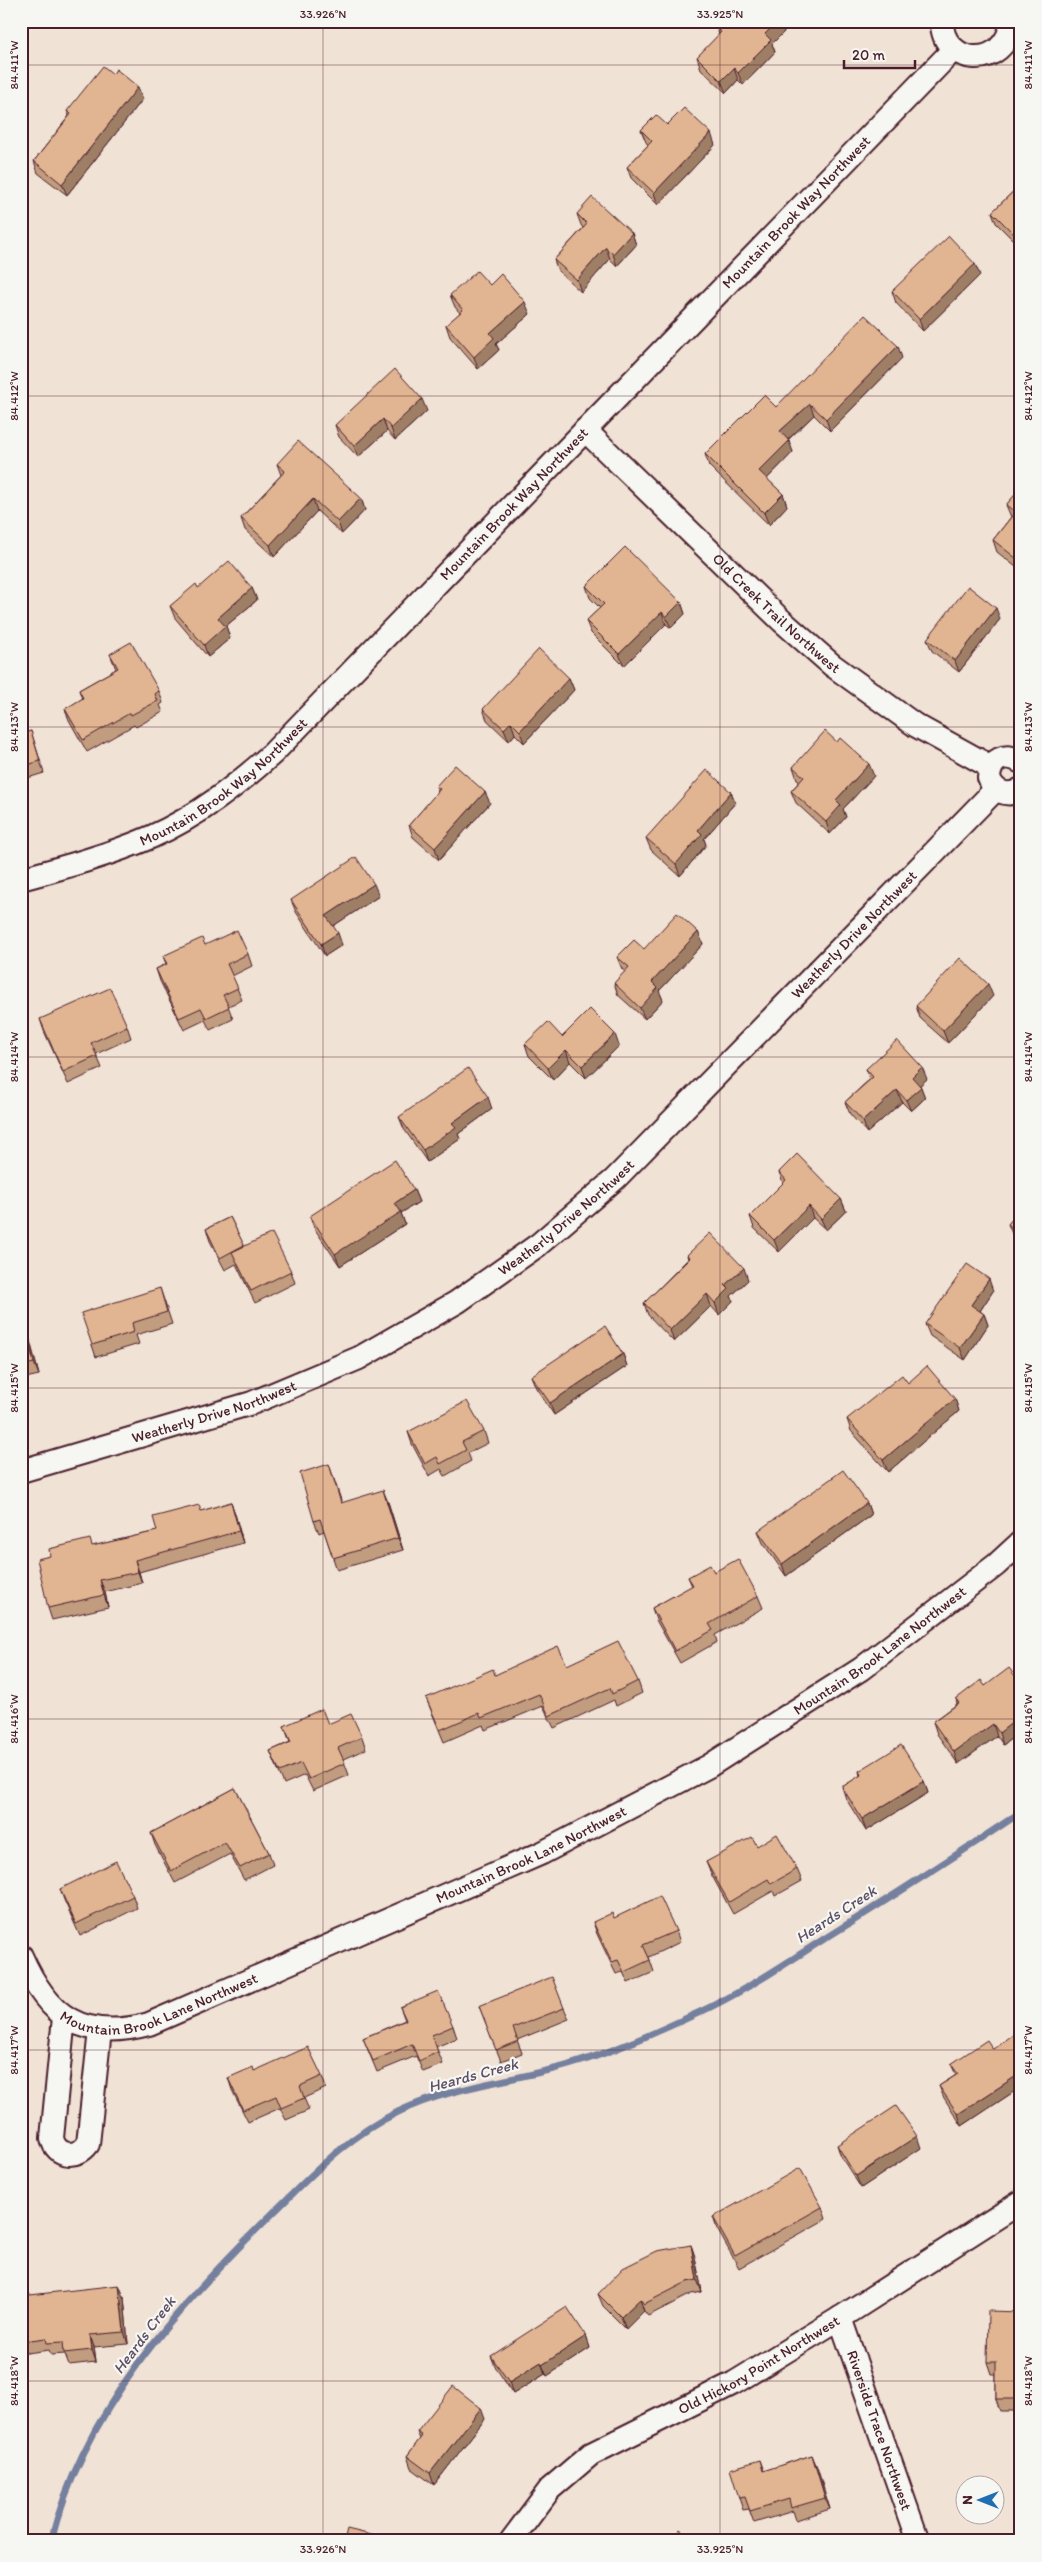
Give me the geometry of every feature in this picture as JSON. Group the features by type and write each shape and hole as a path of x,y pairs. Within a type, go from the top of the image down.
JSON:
{"street":[{"path":"942,21 945,38 954,49 965,56 979,58 992,54 1004,46 1010,34 1012,21"},
{"name":"Mountain Brook Way Northwest","path":"21,879 100,857 152,837 196,814 236,786 272,753 954,49"},
{"name":"Old Creek Trail Northwest","path":"585,430 782,622 832,665 915,725 991,767"},
{"path":"1021,761 1010,757 1003,757 991,767 989,778 996,789 1009,794 1021,789"},
{"name":"Weatherly Drive Northwest","path":"21,1471 252,1403 359,1358 458,1302 538,1245 615,1178 996,789"},
{"name":"Mountain Brook Lane Northwest","path":"21,1956 32,1980 46,2001 64,2017 100,2030 123,2031 149,2024 516,1865 709,1766 861,1669 996,1565 1021,1542"},
{"path":"64,2017 52,2138 54,2145 61,2153 75,2155 83,2151 88,2144 100,2030"},
{"name":"Old Hickory Point Northwest","path":"511,2541 550,2489 591,2454 734,2383 840,2318 1021,2202"},
{"name":"Riverside Trace Northwest","path":"840,2318 918,2541"}],"building":[{"path":"723,21 778,21 765,34 771,40 738,73 734,68 721,81 697,57 721,32 717,28"},
{"path":"103,66 113,74 116,69 138,87 62,184 34,161 71,114 67,111"},
{"path":"684,108 711,133 654,193 627,167 652,141 641,130 656,115 667,125"},
{"path":"1021,184 1021,239 1020,240 992,212"},
{"path":"592,197 632,233 613,254 606,247 577,280 554,260 587,224 577,214"},
{"path":"949,236 975,264 919,319 892,291"},
{"path":"477,271 490,285 501,274 525,302 490,333 494,338 474,357 446,325 463,310 450,295"},
{"path":"865,315 898,346 826,419 810,404 780,431 789,441 759,471 783,494 764,513 705,454 764,395 776,407"},
{"path":"395,369 422,399 391,428 383,419 354,446 335,425"},
{"path":"298,441 361,498 338,522 313,499 270,545 241,518 285,471 277,464"},
{"path":"1020,489 1021,562 993,540 1015,512 1006,505"},
{"path":"625,547 681,602 666,617 662,612 619,654 586,621 604,604 586,586"},
{"path":"229,561 252,588 218,618 225,626 204,645 170,606 196,584 198,588"},
{"path":"968,586 996,608 955,661 927,639"},
{"path":"131,642 159,691 155,694 158,701 131,715 130,713 83,740 65,709 83,698 79,690 118,668 110,654"},
{"path":"539,649 569,678 520,731 511,722 504,729 483,709"},
{"path":"31,731 40,761 21,767 21,734"},
{"path":"825,731 837,742 840,738 869,764 836,800 841,805 826,822 791,791 804,777 793,767"},
{"path":"455,765 485,792 435,848 409,825 440,789 436,786"},
{"path":"707,770 731,792 698,830 702,834 676,864 646,838"},
{"path":"356,857 374,884 326,916 338,933 321,944 291,900"},
{"path":"677,913 698,932 652,982 658,988 640,1008 614,983 629,967 617,957 634,940 644,949"},
{"path":"237,930 248,954 227,964 238,988 223,995 229,1007 206,1018 201,1008 179,1018 156,969 167,964 163,956 202,938 205,945"},
{"path":"960,958 988,984 943,1031 916,1006"},
{"path":"110,988 127,1026 91,1043 97,1056 63,1072 40,1019"},
{"path":"590,1009 615,1034 582,1066 566,1050 548,1068 525,1044 548,1022 562,1037"},
{"path":"897,1040 922,1067 912,1077 921,1087 906,1100 897,1090 863,1121 845,1102 873,1077 866,1069"},
{"path":"468,1068 488,1097 452,1123 456,1127 423,1150 399,1117"},
{"path":"797,1154 841,1199 821,1219 809,1206 774,1240 750,1216 786,1180 779,1172"},
{"path":"395,1160 414,1190 395,1203 401,1212 335,1254 310,1216"},
{"path":"1021,1210 1021,1235 1008,1224"},
{"path":"230,1217 244,1245 220,1258 206,1229"},
{"path":"272,1233 291,1271 251,1291 232,1252"},
{"path":"710,1233 744,1268 725,1285 729,1289 715,1303 707,1294 670,1330 644,1303 690,1258 687,1255"},
{"path":"967,1264 989,1279 971,1305 984,1314 960,1348 925,1324"},
{"path":"160,1288 167,1312 132,1323 134,1332 92,1345 81,1313"},
{"path":"21,1314 34,1363 21,1366"},
{"path":"605,1326 623,1354 550,1403 531,1376"},
{"path":"927,1366 955,1399 883,1460 847,1419 902,1375 908,1383"},
{"path":"467,1401 484,1431 462,1442 466,1450 440,1464 437,1457 425,1464 408,1432"},
{"path":"329,1464 341,1503 383,1490 398,1538 333,1558 320,1519 314,1521 300,1473"},
{"path":"843,1470 867,1503 782,1564 758,1531"},
{"path":"231,1502 239,1531 135,1560 138,1572 100,1580 104,1595 48,1608 37,1559 50,1556 49,1549 90,1539 92,1546 157,1531 153,1517 199,1505 201,1511"},
{"path":"738,1559 758,1596 709,1624 713,1630 675,1651 652,1608 693,1585 688,1577 710,1565 714,1572"},
{"path":"618,1641 638,1681 612,1694 610,1688 549,1716 539,1694 481,1718 479,1713 440,1730 426,1698 493,1669 495,1675 558,1646 567,1665"},
{"path":"1009,1668 1021,1684 1021,1727 1017,1729 1013,1722 999,1733 993,1724 954,1752 933,1722 959,1703 956,1699 981,1680 985,1686"},
{"path":"322,1709 328,1724 351,1714 362,1737 338,1748 345,1763 309,1779 301,1763 280,1772 270,1751 291,1742 284,1726"},
{"path":"901,1745 924,1781 862,1819 842,1787 861,1775 859,1771"},
{"path":"235,1788 269,1853 240,1868 225,1842 171,1871 151,1833"},
{"path":"777,1834 797,1869 771,1884 768,1879 729,1902 706,1862 752,1837 757,1846"},
{"path":"116,1861 133,1896 76,1924 60,1889"},
{"path":"660,1896 676,1931 643,1945 650,1960 624,1972 618,1960 612,1962 593,1922 612,1913 614,1918"},
{"path":"552,1977 564,2008 513,2028 518,2041 496,2050 479,2006"},
{"path":"438,1991 453,2026 432,2035 438,2052 419,2061 412,2044 373,2061 363,2038 406,2020 400,2007"},
{"path":"1017,2032 1021,2037 1021,2073 958,2114 939,2086 958,2074 951,2064 987,2040 993,2049"},
{"path":"308,2047 322,2076 300,2086 304,2098 281,2108 276,2096 243,2110 228,2078 253,2067 254,2071"},
{"path":"896,2106 917,2136 856,2176 837,2145"},
{"path":"800,2168 822,2207 735,2256 713,2217"},
{"path":"691,2245 697,2280 687,2282 644,2304 640,2299 621,2317 598,2294 623,2268 657,2251"},
{"path":"119,2285 124,2332 90,2335 92,2350 64,2353 63,2342 47,2343 46,2338 23,2341 21,2296"},
{"path":"567,2307 586,2336 542,2365 541,2362 509,2382 491,2356"},
{"path":"988,2311 1021,2312 1021,2399 996,2399 996,2362 987,2362"},
{"path":"453,2386 481,2408 430,2473 407,2456 422,2436 417,2432"},
{"path":"812,2455 825,2498 791,2508 789,2499 750,2511 745,2497 739,2498 730,2469 760,2460 763,2471"},
{"path":"347,2529 380,2537 379,2541 344,2541"},
{"path":"680,2529 695,2541 671,2541"}],"waterway":[{"name":"Heards Creek","path":"51,2541 66,2493 86,2448 110,2405 138,2363 169,2324 236,2250 315,2171 346,2145 379,2122 419,2103 461,2090 548,2071 585,2060 635,2041 714,2005 778,1969 1021,1812"}]}
